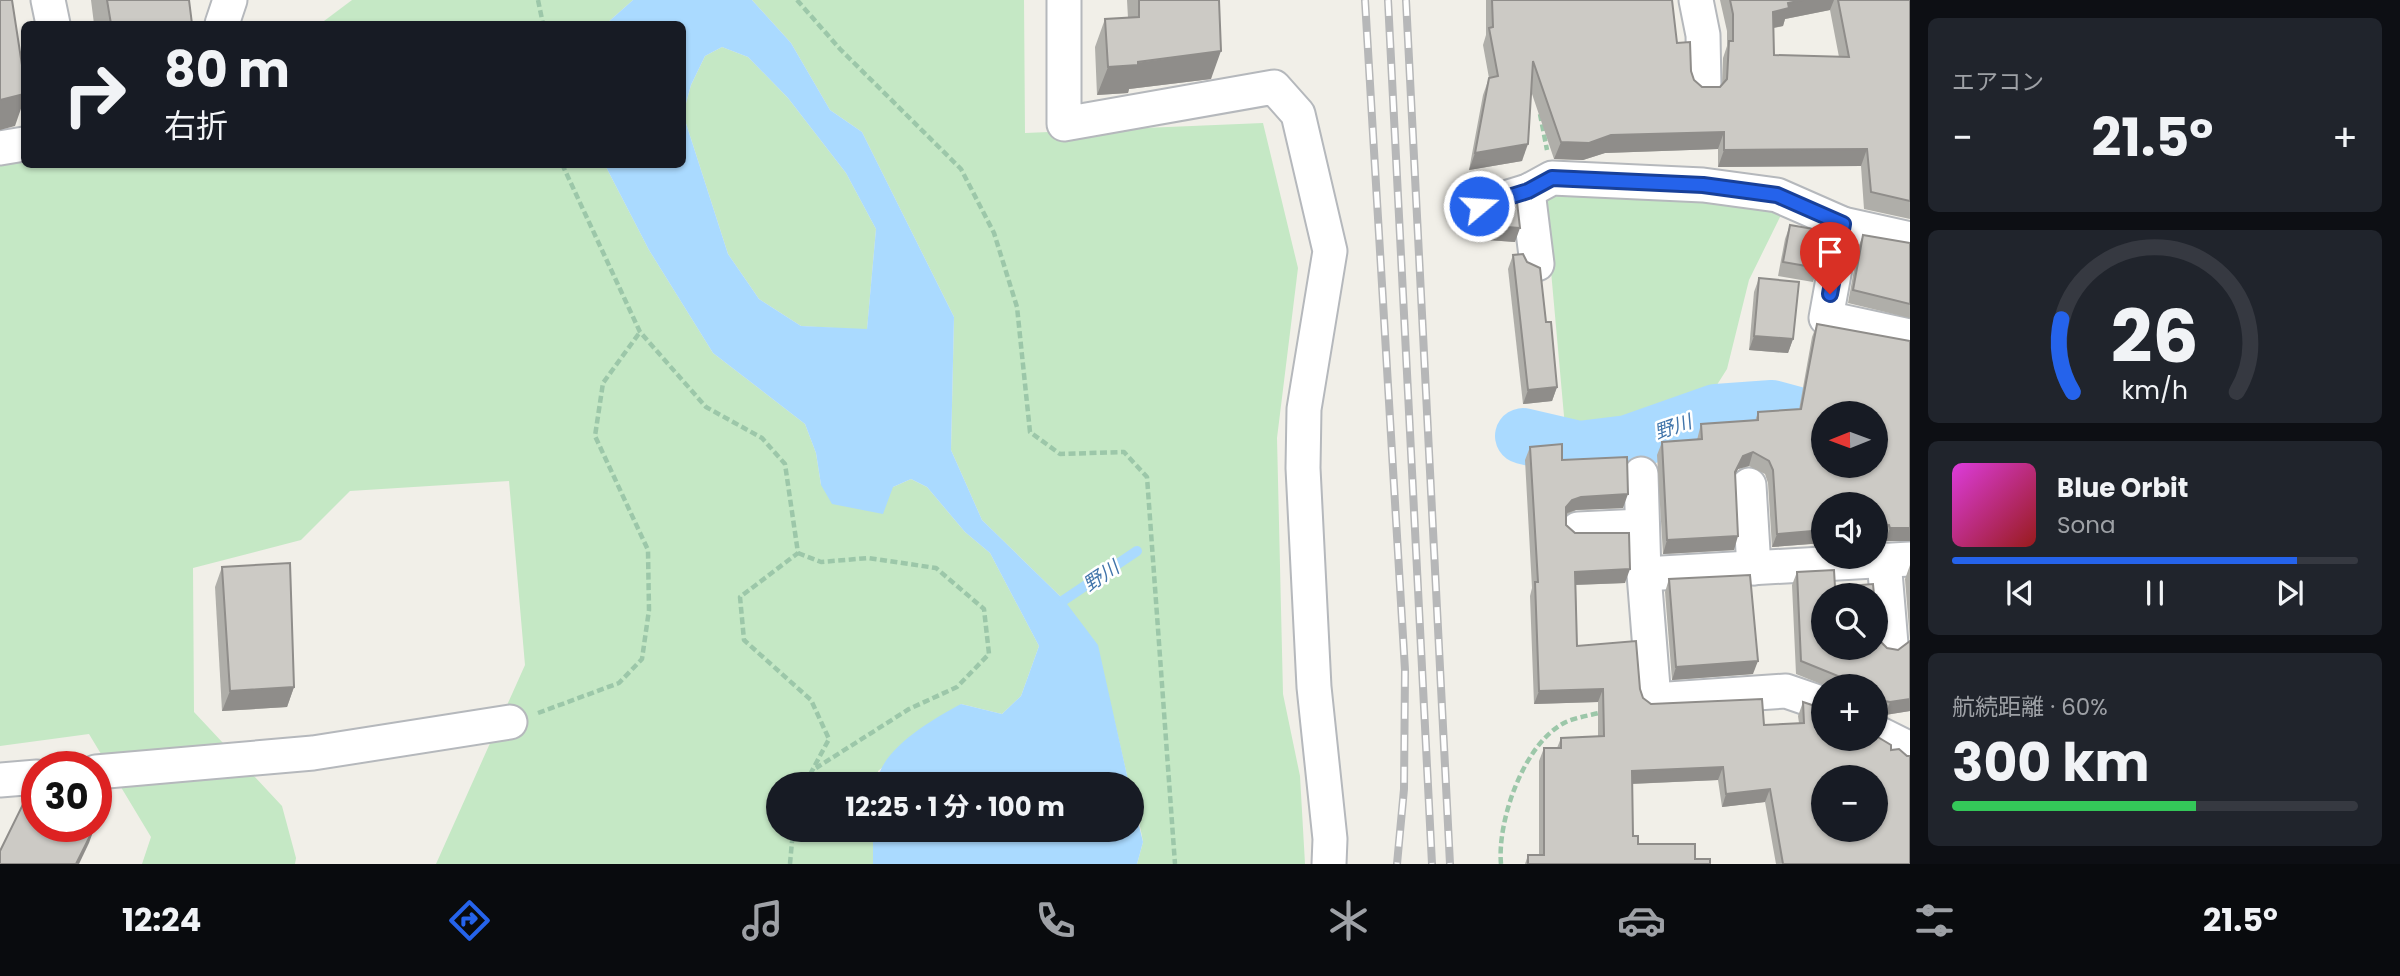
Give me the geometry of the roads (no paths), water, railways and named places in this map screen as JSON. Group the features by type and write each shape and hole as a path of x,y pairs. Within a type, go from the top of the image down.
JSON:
{"street":[{"path":"48,0 52,21"},
{"path":"223,21 230,0"},
{"path":"1064,0 1064,124 1274,87 1298,114 1330,251 1304,410 1303,456 1314,687 1330,839 1329,864"},
{"path":"1696,0 1703,35 1704,87"},
{"path":"0,148 21,144"},
{"path":"1537,264 1540,184"},
{"path":"1479,206 1540,184 1703,185 1777,195 1843,224 1910,239"},
{"path":"1843,224 1826,318 1910,336"},
{"path":"1640,474 1644,574 1654,700 1786,691 1811,700"},
{"path":"1749,485 1754,568"},
{"path":"1578,529 1643,526"},
{"path":"1644,574 1897,560 1891,644"},
{"path":"112,771 313,753 510,722"},
{"path":"1888,738 1910,749"},
{"path":"0,780 21,778"}],"water":[{"path":"633,0 752,0 791,43 830,110 862,132 954,317 951,450 982,520 1064,600 1098,645 1126,772 880,772 887,759 909,737 961,704 1002,714 1021,696 1039,646 990,553 965,532 927,487 911,479 893,487 883,514 832,504 821,485 816,453 805,424 713,353 649,250 607,168 686,168 686,123 728,254 759,299 801,326 867,329 876,229 846,173 788,98 748,57 722,47 705,56 691,85 686,103 686,21 609,21"},
{"path":"873,842 1143,842 1137,864 873,864"}],"waterway":[{"name":"野川","path":"1523,436 1579,449 1628,443 1716,412 1772,408 1811,418"},
{"name":"野川","path":"1064,600 1137,551"}],"railway":[{"path":"1365,0 1405,670 1404,789 1397,864"},
{"path":"1388,0 1432,864"},
{"path":"1406,0 1450,864"}]}
